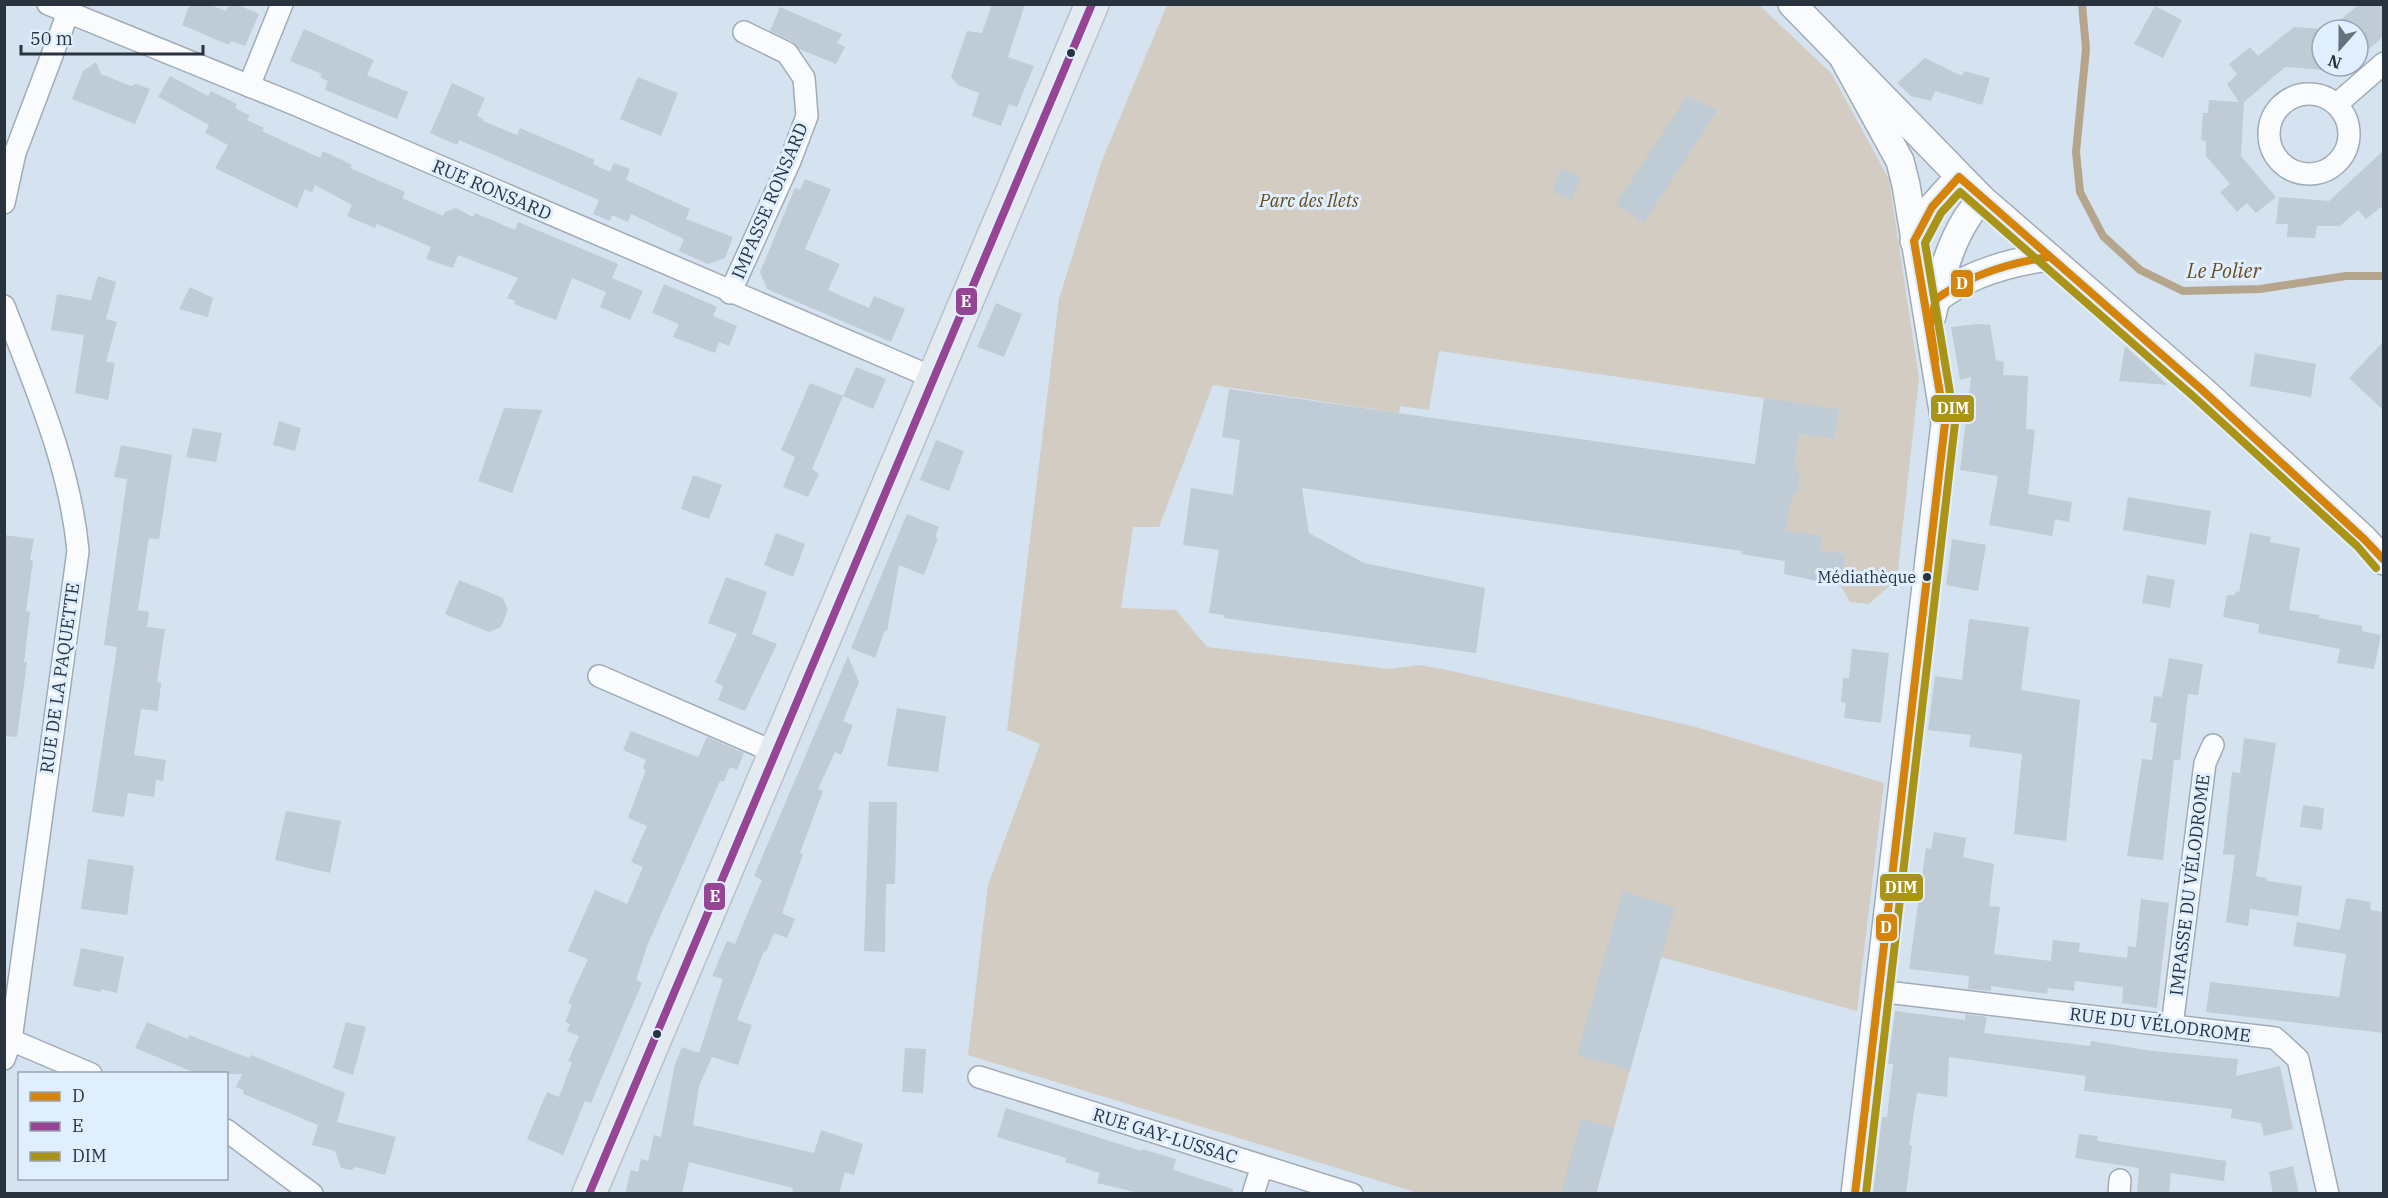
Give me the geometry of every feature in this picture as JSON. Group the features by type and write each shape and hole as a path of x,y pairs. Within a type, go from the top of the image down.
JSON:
{"main road":[{"path":"589,1194 1092,4"}],"street":[{"name":"RUE RONSARD","path":"48,4 249,86 730,293 934,378"},
{"path":"249,86 282,4"},
{"path":"1792,4 1982,199 2201,389 2364,539 2384,561"},
{"path":"4,203 15,153 68,13"},
{"name":"IMPASSE RONSARD","path":"730,293 790,161 807,116 804,78 787,54 744,32"},
{"path":"1844,59 1900,161 1906,185 1945,423 1856,1194"},
{"path":"2337,104 2384,63"},
{"path":"1914,241 1932,207 1959,177"},
{"path":"1930,326 1941,279 1968,213 1982,199"},
{"path":"1936,299 1960,283 2018,261 2049,257"},
{"name":"RUE DE LA PAQUETTE","path":"4,306 55,440 75,517 78,551 8,1050"},
{"path":"599,676 774,752"},
{"name":"IMPASSE DU VÉLODROME","path":"2172,1026 2205,763 2213,745"},
{"name":"RUE DU VÉLODROME","path":"1878,992 2275,1038 2298,1059 2328,1194"},
{"path":"8,1050 84,1072"},
{"name":"RUE GAY-LUSSAC","path":"978,1077 1352,1194"},
{"path":"228,1131 312,1194"},
{"path":"1253,1194 1262,1166"}],"green space":[{"name":"Parc des Ilets","path":"1167,5 1759,5 1831,73 1889,179 1919,378 1897,579 1869,604 1850,602 1841,586 1846,554 1820,550 1786,531 1790,497 1799,489 1800,475 1795,467 1799,434 1835,439 1839,409 1439,351 1429,410 1400,406 1399,413 1213,385 1159,527 1133,527 1121,608 1176,610 1207,647 1390,669 1419,665 1443,669 1696,727 1884,783 1857,1011 1661,957 1596,1194 1418,1193 968,1055 988,885 1040,744 1007,730 1059,299 1101,163"}],"building":[{"path":"190,4 208,4 226,11 230,4 236,4 259,14 245,46 231,41 229,45 182,25"},
{"path":"992,4 1025,4 1008,57 1034,66 1017,107 1009,104 1001,126 972,116 979,93 958,85 951,77 967,31 982,33"},
{"path":"2359,4 2384,4 2384,36 2370,48 2370,18 2343,18"},
{"path":"2155,6 2182,20 2163,58 2134,44"},
{"path":"780,7 842,34 837,43 845,47 836,64 799,49 793,42 770,31"},
{"path":"2294,27 2310,28 2310,69 2285,67 2244,102 2241,156 2276,197 2256,213 2247,203 2237,212 2220,192 2230,184 2206,156 2206,141 2201,140 2203,113 2208,113 2209,100 2239,102 2227,84 2237,74 2229,64 2250,47 2258,56"},
{"path":"304,29 374,60 367,75 408,92 397,119 325,90 328,81 320,77 322,74 290,61"},
{"path":"1925,58 1962,76 1964,71 1990,78 1982,105 1935,91 1931,101 1911,96 1897,83"},
{"path":"96,62 101,74 131,86 136,84 150,89 135,124 72,99 83,71"},
{"path":"170,76 208,96 211,91 237,104 235,108 250,116 247,120 264,128 262,131 320,158 323,151 352,165 350,168 405,192 402,198 443,216 445,212 456,208 473,217 475,213 515,230 518,222 618,264 612,278 643,291 630,320 600,307 607,290 606,292 572,278 556,320 514,304 515,301 507,298 518,278 458,255 453,268 426,259 431,247 377,224 375,228 347,216 352,205 315,185 312,193 305,189 297,208 215,168 228,145 205,133 209,125 158,97"},
{"path":"638,77 678,93 661,136 620,119"},
{"path":"452,83 485,98 477,116 484,119 483,121 517,135 520,128 595,160 593,164 610,172 614,163 630,169 626,180 690,209 686,219 733,237 725,258 708,264 679,251 684,239 631,214 628,222 612,215 610,221 593,214 599,200 459,140 457,145 430,133"},
{"path":"1687,96 1717,110 1644,223 1616,204"},
{"path":"2384,150 2384,205 2366,219 2358,210 2340,226 2317,226 2315,238 2287,237 2288,224 2276,224 2279,197 2329,201"},
{"path":"1562,168 1581,178 1571,201 1552,191"},
{"path":"805,179 831,189 805,249 840,264 828,290 869,308 874,296 905,309 891,342 767,289 760,272 795,188 800,190"},
{"path":"98,276 116,282 106,319 117,322 106,362 115,363 108,400 75,393 84,335 51,330 57,294 91,300"},
{"path":"664,284 717,307 713,316 737,326 729,346 719,342 715,353 673,337 679,324 652,313"},
{"path":"190,287 213,298 208,317 179,309"},
{"path":"996,303 1022,314 1004,357 977,347"},
{"path":"1990,325 1996,360 2004,362 2003,375 2028,376 2026,429 2035,430 2028,494 2072,502 2069,522 2055,519 2052,536 1989,525 1998,476 1960,470 1971,377 1960,380 1951,327"},
{"path":"2384,341 2384,411 2349,378"},
{"path":"2125,346 2146,365 2167,385 2119,381"},
{"path":"2255,353 2316,364 2311,397 2250,386"},
{"path":"856,367 886,379 873,409 843,396"},
{"path":"810,383 843,396 812,469 819,474 808,497 783,487 795,457 781,450"},
{"path":"1229,389 1755,464 1764,398 1839,409 1835,439 1799,434 1795,465 1800,475 1799,489 1790,502 1786,531 1822,536 1820,550 1846,554 1841,586 1784,574 1785,561 1741,554 1742,551 1302,488 1309,533 1364,563 1485,588 1476,653 1224,618 1224,615 1209,613 1219,550 1183,545 1191,488 1233,495 1240,440 1222,437"},
{"path":"504,408 542,410 512,493 478,481"},
{"path":"279,421 301,428 295,451 273,445"},
{"path":"193,428 222,433 216,462 186,457"},
{"path":"936,440 964,451 949,491 920,480"},
{"path":"121,445 172,455 159,539 149,538 138,610 149,612 147,627 165,629 157,682 161,683 158,711 141,709 134,755 166,760 163,781 156,780 154,797 128,793 124,817 92,812 117,647 104,645 127,479 114,477"},
{"path":"693,475 722,485 709,519 681,509"},
{"path":"2128,497 2211,511 2206,545 2123,530"},
{"path":"907,514 939,527 935,537 938,538 924,575 899,565 887,631 885,630 875,658 851,648"},
{"path":"776,533 805,544 793,577 764,565"},
{"path":"2250,533 2271,537 2270,542 2300,548 2289,610 2362,626 2362,631 2381,635 2374,669 2337,663 2340,649 2258,633 2259,624 2223,617 2227,595 2235,595 2236,591 2239,592"},
{"path":"4,535 34,539 26,611 30,612 24,662 27,662 17,737 4,736"},
{"path":"1952,539 1986,545 1978,591 1946,585"},
{"path":"2147,575 2175,580 2170,608 2142,603"},
{"path":"726,577 767,592 752,634 777,644 745,711 718,700 723,686 715,682 737,634 708,623"},
{"path":"459,580 503,598 508,610 501,627 489,632 445,614"},
{"path":"1969,619 2029,627 2021,690 2080,700 2066,841 2014,834 2022,754 1969,747 1971,735 1928,730 1935,676 1962,680"},
{"path":"1852,649 1889,653 1881,723 1844,718 1846,703 1841,702 1843,678 1849,678"},
{"path":"848,656 859,682 843,721 853,725 841,755 835,752 818,789 823,791 800,853 803,854 782,913 795,919 787,938 774,933 766,952 764,951 737,1020 752,1025 738,1065 712,1057 699,1086 693,1125 814,1153 821,1130 863,1144 854,1175 845,1172 839,1194 792,1194 793,1188 689,1162 682,1194 625,1194 631,1170 638,1172 641,1159 648,1161 654,1135 661,1137 675,1064 682,1047 699,1053 723,979 712,976 727,941 735,944 762,880 754,876"},
{"path":"2169,658 2203,664 2198,695 2188,694 2180,760 2174,760 2163,860 2127,856 2142,759 2152,760 2157,723 2150,722 2154,696 2162,697"},
{"path":"897,708 946,716 938,772 887,766"},
{"path":"631,731 698,757 707,737 744,753 737,770 730,767 724,781 720,781 647,946 636,980 642,983 591,1103 585,1101 563,1155 527,1139 547,1092 559,1097 572,1062 568,1061 579,1036 567,1031 570,1024 565,1022 572,1005 568,1003 588,959 568,951 595,890 627,904 643,867 631,862 647,826 628,818 646,770 643,768 646,760 623,750"},
{"path":"2244,738 2276,743 2256,876 2267,878 2267,881 2302,886 2298,916 2250,909 2248,926 2226,922 2235,855 2223,854 2232,772 2240,773"},
{"path":"869,802 897,802 895,884 886,884 885,952 864,951"},
{"path":"2303,805 2324,808 2322,830 2300,827"},
{"path":"286,811 341,821 330,873 275,860"},
{"path":"1934,832 1966,838 1963,857 1994,864 1989,906 2000,907 1994,954 2051,961 2053,940 2080,943 2079,952 2127,958 2128,946 2136,947 2141,899 2169,903 2157,1008 2122,1003 2123,987 2075,981 2074,991 2048,988 2047,994 1991,986 1991,991 1968,989 1969,976 1909,969 1926,848 1931,849"},
{"path":"88,859 134,866 127,915 81,909"},
{"path":"1623,891 1675,908 1630,1070 1577,1055"},
{"path":"2346,898 2371,902 2370,910 2384,912 2384,1033 2206,1012 2210,982 2339,997 2346,954 2293,946 2297,922 2340,930"},
{"path":"81,948 124,957 117,993 73,986"},
{"path":"1895,1011 1965,1020 1965,1014 1987,1017 1984,1033 2090,1046 2091,1041 2152,1051 2238,1059 2236,1076 2280,1066 2293,1129 2264,1136 2261,1123 2231,1118 2232,1109 2084,1091 2086,1076 1949,1057 1947,1097 1917,1093 1909,1145 1912,1146 1906,1194 1873,1194 1882,1117 1887,1117 1893,1064 1888,1064"},
{"path":"147,1022 188,1039 189,1035 249,1058 251,1055 345,1093 337,1122 396,1137 385,1175 356,1167 351,1170 341,1168 335,1151 312,1145 318,1125 243,1094 244,1090 236,1087 242,1074 193,1072 135,1048"},
{"path":"346,1022 366,1027 353,1075 333,1068"},
{"path":"905,1048 926,1049 923,1093 902,1092"},
{"path":"1006,1108 1141,1151 1142,1149 1176,1159 1173,1170 1233,1189 1233,1194 1143,1194 1097,1183 1100,1173 1065,1162 1066,1158 997,1137"},
{"path":"1581,1119 1614,1128 1596,1194 1561,1194"},
{"path":"2079,1134 2098,1136 2097,1141 2226,1161 2224,1181 2171,1173 2169,1194 2137,1194 2139,1168 2075,1158"},
{"path":"2293,1166 2299,1194 2273,1194 2269,1172"}],"waterway":[{"name":"Le Polier","path":"2082,4 2086,49 2076,152 2080,192 2103,236 2140,270 2183,291 2260,289 2346,276 2384,276"}],"transit line":[{"name":"E","path":"589,1194 1092,4"},
{"name":"D","path":"1855,1194 1945,423 1914,241 1932,207 1959,177 2201,389 2384,560"},
{"name":"DIM","path":"1866,1194 1955,423 1925,243 1941,213 1960,192 2194,397 2357,546 2376,568"},
{"name":"D","path":"1935,359 1930,326 1936,299 1962,283 1990,271 2049,257"}],"place":[{"name":"Médiathèque","path":"1927,577"}]}
